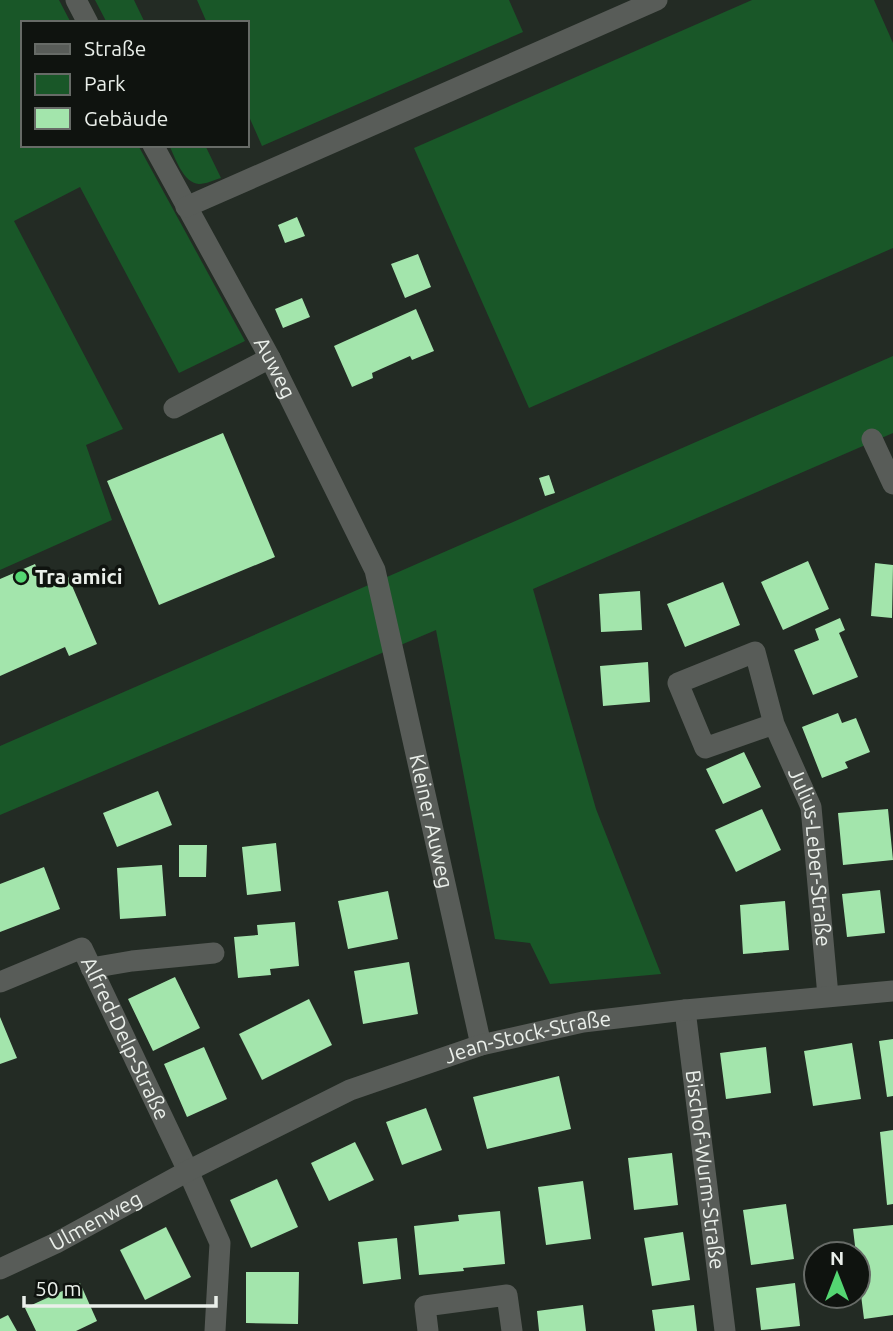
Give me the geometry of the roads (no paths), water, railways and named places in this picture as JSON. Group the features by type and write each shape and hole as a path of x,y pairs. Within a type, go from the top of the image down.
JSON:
{"street":[{"path":"76,0 87,21"},
{"path":"186,207 657,0"},
{"name":"Auweg","path":"154,147 270,358 375,570 382,597"},
{"path":"174,408 270,358"},
{"path":"872,439 893,484"},
{"name":"Kleiner Auweg","path":"382,597 384,617 481,1045"},
{"name":"Julius-Leber-Straße","path":"774,724 705,748 678,683 755,652 774,724 811,807 828,996"},
{"name":"Alfred-Delp-Straße","path":"0,982 82,948 220,1243 215,1331"},
{"path":"91,968 214,953"},
{"name":"Jean-Stock-Straße","path":"188,1171 350,1090 481,1045 583,1022 893,991"},
{"name":"Bischof-Wurm-Straße","path":"685,1010 725,1331"},
{"name":"Ulmenweg","path":"0,1269 56,1243 188,1171"},
{"path":"428,1331 425,1306 507,1295 512,1331"}],"place":[{"name":"Tra amici","path":"21,577"}]}
